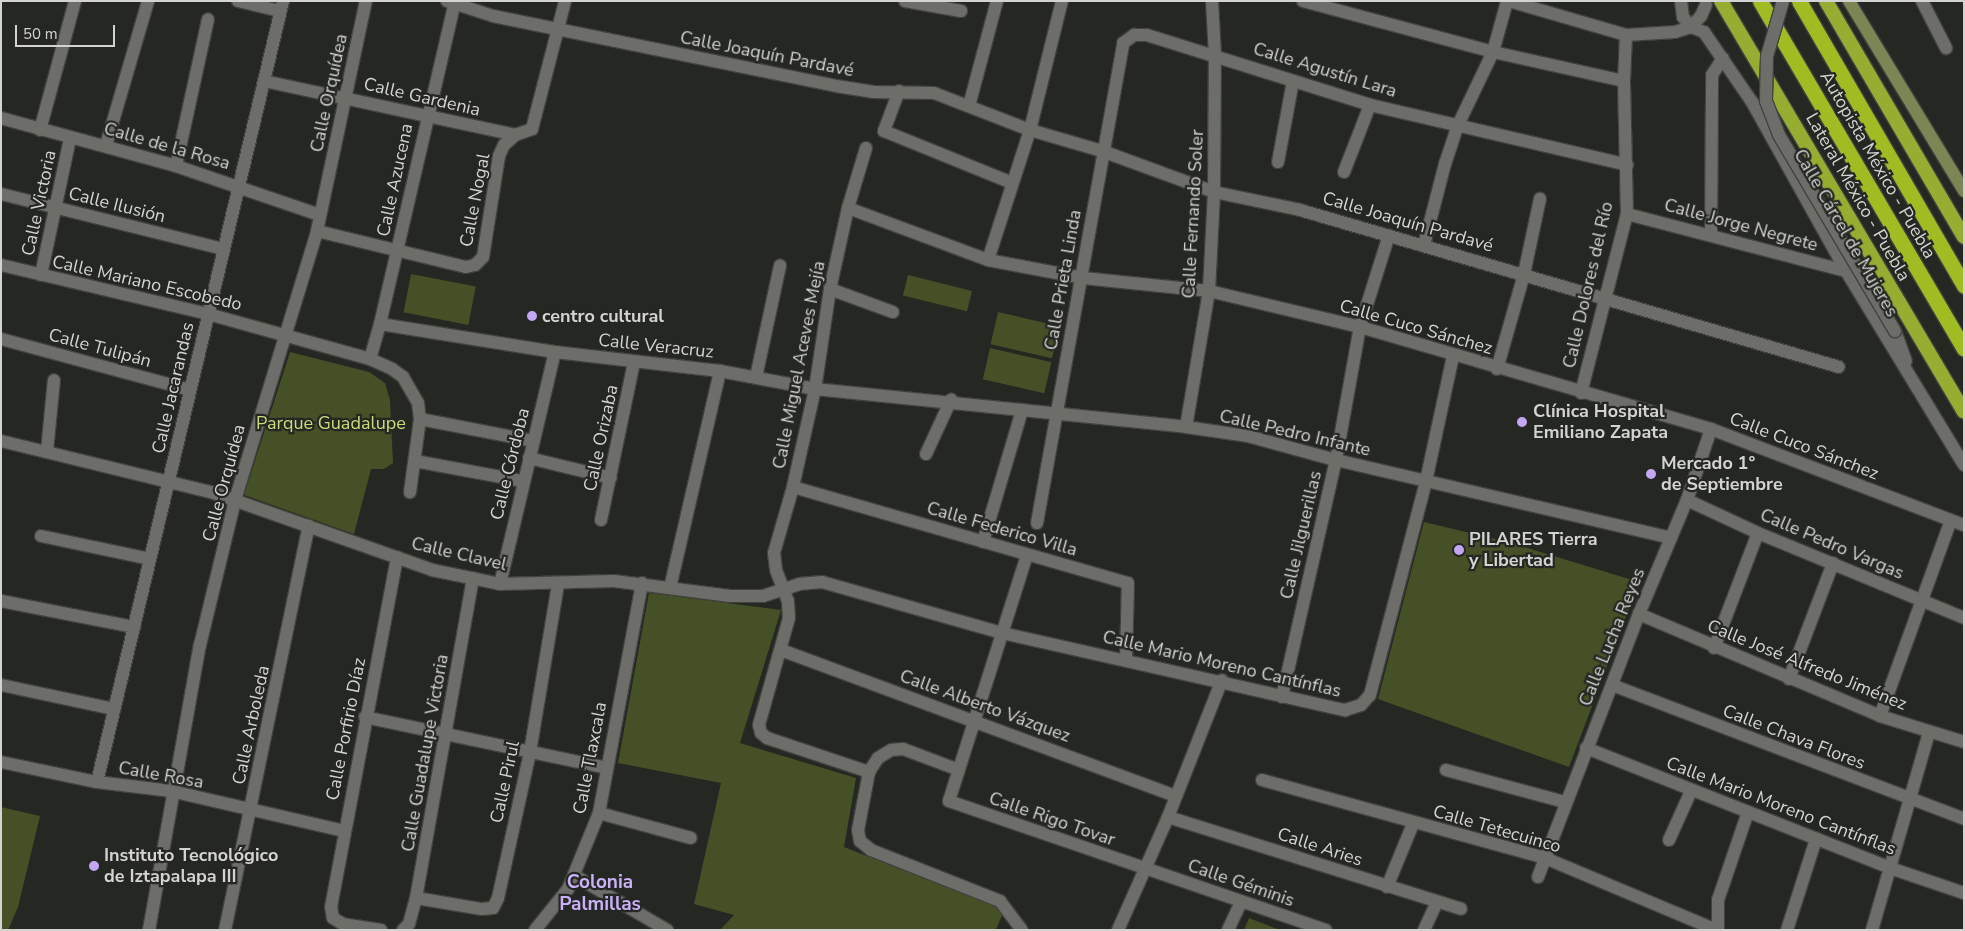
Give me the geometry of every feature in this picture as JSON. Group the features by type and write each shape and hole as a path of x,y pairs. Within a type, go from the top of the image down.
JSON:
{"highway":[{"name":"Lateral México - Puebla","path":"1721,1 1964,412"},
{"name":"Autopista México - Puebla","path":"1760,1 1964,349"},
{"name":"Autopista México - Puebla","path":"1799,1 1964,286"},
{"path":"1826,1 1964,237"}],"main road":[{"path":"1849,1 1964,191"}],"street":[{"path":"40,130 75,1"},
{"path":"106,145 148,1"},
{"path":"238,1 282,6"},
{"name":"Calle Orquídea","path":"150,925 171,791 200,645 235,500 317,231 366,1"},
{"name":"Calle Nogal","path":"398,250 466,267 475,265 482,257 499,156 504,145 515,136 532,129 565,1"},
{"path":"905,1 961,11"},
{"path":"969,106 997,1"},
{"path":"988,260 1030,130 1062,1"},
{"name":"Calle Fernando Soler","path":"1186,427 1209,291 1214,192 1215,55 1212,1"},
{"path":"1303,1 1493,52 1624,81"},
{"path":"1424,245 1458,125 1493,52 1508,1 1626,35 1675,32 1691,27 1701,16 1706,5"},
{"path":"1681,1 1683,17 1691,27"},
{"path":"1783,1 1767,56 1766,100 1779,135 1895,331 1916,389"},
{"path":"1922,1 1946,48"},
{"name":"Calle Joaquín Pardavé","path":"452,2 493,16 836,86 873,92 934,93 1030,130 1102,151 1214,192 1300,210 1606,297 1839,367"},
{"name":"Calle Azucena","path":"380,324 452,2"},
{"name":"Calle Jacarandas","path":"97,782 282,6"},
{"path":"176,166 208,19"},
{"name":"Calle Cárcel de Mujeres","path":"1691,27 1704,32 1752,102 1846,271 1916,389 1964,465"},
{"name":"Calle Agustín Lara","path":"1102,151 1123,43 1134,36 1147,35 1370,104 1627,165"},
{"name":"Calle Dolores del Río","path":"1581,393 1626,214 1627,165 1624,81 1626,35"},
{"path":"1711,234 1712,75 1723,58"},
{"name":"Calle Gardenia","path":"264,81 515,136"},
{"path":"1278,162 1293,81"},
{"path":"899,91 884,132 1012,183"},
{"path":"1344,172 1370,104"},
{"name":"Calle de la Rosa","path":"1,118 70,138 106,145 176,166 320,215"},
{"name":"Calle Victoria","path":"41,275 70,138"},
{"name":"Calle Miguel Aceves Mejía","path":"783,589 774,553 793,487 815,389 830,289 848,208 866,148"},
{"name":"Calle Prieta Linda","path":"1037,523 1083,278 1102,151"},
{"name":"Calle Ilusión","path":"1,194 224,249"},
{"path":"1497,369 1524,274 1540,199"},
{"name":"Calle Cuco Sánchez","path":"848,208 988,260 1083,278 1209,291 1360,327 1497,369 1711,429 1964,525"},
{"name":"Calle Jorge Negrete","path":"1626,214 1711,234 1846,271"},
{"path":"317,231 398,250"},
{"name":"Calle Jilguerillas","path":"1282,697 1336,460 1360,327 1389,235"},
{"name":"Calle Mariano Escobedo","path":"1,265 208,314 370,359 403,377 418,403 420,419"},
{"path":"756,377 780,266"},
{"path":"830,289 893,312"},
{"path":"370,359 380,324"},
{"name":"Calle Veracruz","path":"380,324 555,352 720,371 815,389"},
{"name":"Calle Tulipán","path":"1,339 190,390"},
{"name":"Calle Córdoba","path":"500,584 555,352"},
{"name":"Calle Mario Moreno Cantínflas","path":"783,589 822,582 1002,633 1222,680 1282,697 1345,710 1361,705 1370,695 1426,481 1453,356"},
{"name":"Calle Orizaba","path":"601,520 634,362"},
{"path":"670,588 720,371"},
{"path":"47,451 54,380"},
{"name":"Calle Pedro Infante","path":"815,389 951,400 1248,436 1336,460 1672,538"},
{"path":"926,454 951,400"},
{"path":"983,542 1022,410"},
{"path":"410,492 420,419 533,441"},
{"name":"Calle Lucha Reyes","path":"1538,876 1639,614 1687,500 1711,429"},
{"name":"Calle Clavel","path":"1,441 168,481 235,500 432,570 500,584 558,585 614,581 642,583 730,596 763,596 783,589"},
{"path":"529,458 611,478"},
{"path":"414,461 523,482"},
{"name":"Calle Federico Villa","path":"793,487 1128,584 1126,660"},
{"name":"Calle Pedro Vargas","path":"1687,500 1758,533 1964,618"},
{"path":"1880,716 1950,520"},
{"name":"Calle Arboleda","path":"224,930 309,526"},
{"path":"1714,648 1758,533"},
{"path":"40,536 150,559"},
{"path":"1022,930 1000,901 871,850 860,841 858,830 869,772 878,758 891,750 903,749 959,770 1027,555"},
{"name":"Calle Porfirio Díaz","path":"381,930 343,924 334,918 331,907 365,717 397,557"},
{"path":"1789,679 1833,563"},
{"name":"Calle Guadalupe Victoria","path":"403,930 409,924 416,898 448,734 473,578"},
{"name":"Calle Tlaxcala","path":"538,929 575,876 599,813 642,583"},
{"name":"Calle Pirul","path":"416,898 482,909 493,908 498,898 530,752 558,585"},
{"path":"783,589 788,601 789,618 759,725 761,733 869,772"},
{"path":"1,601 134,627"},
{"name":"Calle José Alfredo Jiménez","path":"1639,614 1714,648 1880,716 1964,742"},
{"name":"Calle Alberto Vázquez","path":"780,650 1176,796"},
{"path":"1123,928 1222,680"},
{"path":"1,685 114,709"},
{"name":"Calle Chava Flores","path":"1612,685 1964,819"},
{"path":"365,717 606,768"},
{"path":"1872,930 1929,732"},
{"name":"Calle Mario Moreno Cantínflas","path":"1586,748 1890,868 1964,893"},
{"name":"Calle Rosa","path":"1,762 97,782 171,791 250,812 344,831"},
{"name":"Calle Rigo Tovar","path":"959,770 948,801 1145,869"},
{"path":"1446,770 1565,802"},
{"name":"Calle Tetecuinco","path":"1262,780 1413,824 1545,858 1717,930"},
{"path":"1668,840 1691,791"},
{"path":"1717,930 1718,900 1748,812"},
{"path":"599,813 692,838"},
{"name":"Calle Aries","path":"1168,817 1462,909"},
{"path":"1387,887 1413,824"},
{"path":"1787,930 1816,839"},
{"name":"Calle Géminis","path":"1145,869 1241,902 1300,926 1326,930"},
{"path":"575,876 667,930"},
{"path":"1228,930 1241,902"},
{"path":"1424,930 1437,902"}],"green space":[{"path":"411,274 476,287 468,325 404,312"},
{"path":"908,275 972,291 967,311 903,295"},
{"path":"998,312 1059,326 1052,358 991,344"},
{"path":"990,348 1051,362 1044,393 983,379"},
{"name":"Parque Guadalupe","path":"290,352 369,372 385,383 390,400 393,463 384,469 371,469 354,534 244,495"},
{"path":"1424,522 1508,542 1639,582 1569,767 1378,699"},
{"path":"649,593 781,610 740,743 856,778 844,847 1004,910 996,930 720,930 734,915 694,904 721,783 618,763"},
{"path":"1,807 40,816 18,907 8,930 1,930"},
{"path":"1249,918 1280,930 1244,930"}],"place":[{"name":"centro cultural","path":"532,316"},
{"name":"Clínica Hospital Emiliano Zapata","path":"1522,422"},
{"name":"Mercado 1° de Septiembre","path":"1651,474"},
{"name":"PILARES Tierra y Libertad","path":"1459,550"},
{"name":"Instituto Tecnológico de Iztapalapa III","path":"94,866"}],"district":[{"name":"Colonia Palmillas","path":"600,894"}]}
